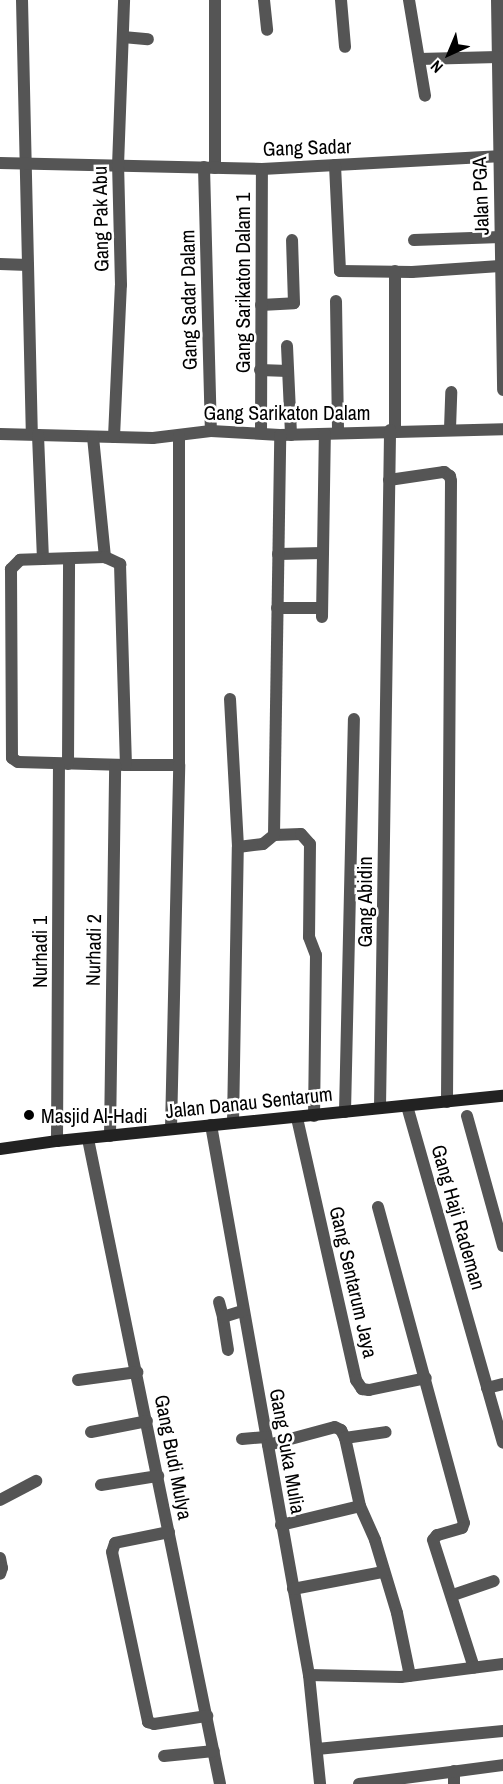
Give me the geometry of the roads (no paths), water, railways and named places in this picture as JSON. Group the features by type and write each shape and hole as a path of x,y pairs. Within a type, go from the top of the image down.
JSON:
{"street":[{"path":"22,0 24,164 35,435 43,559"},
{"name":"Gang Pak Abu","path":"114,437 121,285 118,166 124,0"},
{"name":"Gang Sadar Dalam","path":"211,431 210,168 215,0"},
{"path":"264,0 267,30"},
{"path":"341,0 345,47"},
{"path":"409,0 425,96"},
{"name":"Jalan PGA","path":"496,0 500,21 498,57 503,390"},
{"path":"123,37 148,39"},
{"path":"419,59 498,57"},
{"name":"Gang Sadar","path":"0,163 262,169 500,156"},
{"path":"335,165 340,271 500,266"},
{"name":"Gang Sarikaton Dalam 1","path":"261,433 262,169"},
{"path":"414,240 501,237"},
{"path":"261,304 294,303 292,240"},
{"path":"0,264 28,265"},
{"name":"Gang Abidin","path":"380,1108 394,271"},
{"path":"336,301 338,433"},
{"path":"274,835 278,554 286,435 287,346"},
{"path":"260,370 288,370"},
{"path":"450,429 451,392"},
{"name":"Gang Sarikaton Dalam","path":"0,434 93,438 179,436 190,432 211,431 286,435 393,430 503,429"},
{"path":"277,608 322,613 325,434"},
{"path":"171,1129 179,765 179,436"},
{"path":"93,438 105,557 20,560 11,569 12,757 16,762 179,765"},
{"path":"389,480 444,472 450,476 451,481 447,1102"},
{"path":"278,554 323,553"},
{"name":"Nurhadi 2","path":"105,557 117,561 121,568 121,765 110,1136"},
{"name":"Nurhadi 1","path":"57,1141 69,559"},
{"path":"230,699 238,847 233,1123"},
{"path":"345,1112 354,719"},
{"path":"238,847 263,844 274,835 301,834 310,844 309,937 316,955 314,1116"},
{"name":"Jalan Danau Sentarum","path":"0,1149 171,1129 447,1102 464,1108 503,1096"},
{"name":"Gang Haji Rademan","path":"407,1106 503,1443"},
{"path":"464,1108 503,1246"},
{"name":"Gang Sentarum Jaya","path":"297,1118 356,1380 362,1389 369,1390 426,1378"},
{"name":"Gang Suka Mulia","path":"211,1125 309,1676 320,1784"},
{"name":"Gang Budi Mulya","path":"88,1139 220,1784"},
{"path":"378,1207 464,1523 462,1528 436,1535 433,1540 453,1595 474,1668"},
{"path":"219,1302 228,1350"},
{"path":"223,1317 243,1311"},
{"path":"78,1380 137,1372"},
{"path":"487,1388 503,1384"},
{"path":"91,1432 147,1421"},
{"path":"242,1438 267,1441 335,1427 343,1433 360,1506 375,1540 382,1572 397,1613 410,1676"},
{"path":"345,1438 386,1432"},
{"path":"101,1485 158,1476"},
{"path":"0,1500 36,1481"},
{"path":"282,1525 360,1506"},
{"path":"170,1532 115,1543 112,1552 148,1722 154,1724 207,1716"},
{"path":"0,1558 2,1568 0,1574"},
{"path":"293,1589 382,1572"},
{"path":"453,1595 494,1581"},
{"path":"309,1676 410,1676 503,1664"},
{"path":"318,1749 503,1731"},
{"path":"164,1756 214,1751"},
{"path":"359,1784 454,1778 503,1765"}],"place":[{"name":"Masjid Al-Hadi","path":"29,1115"}]}
